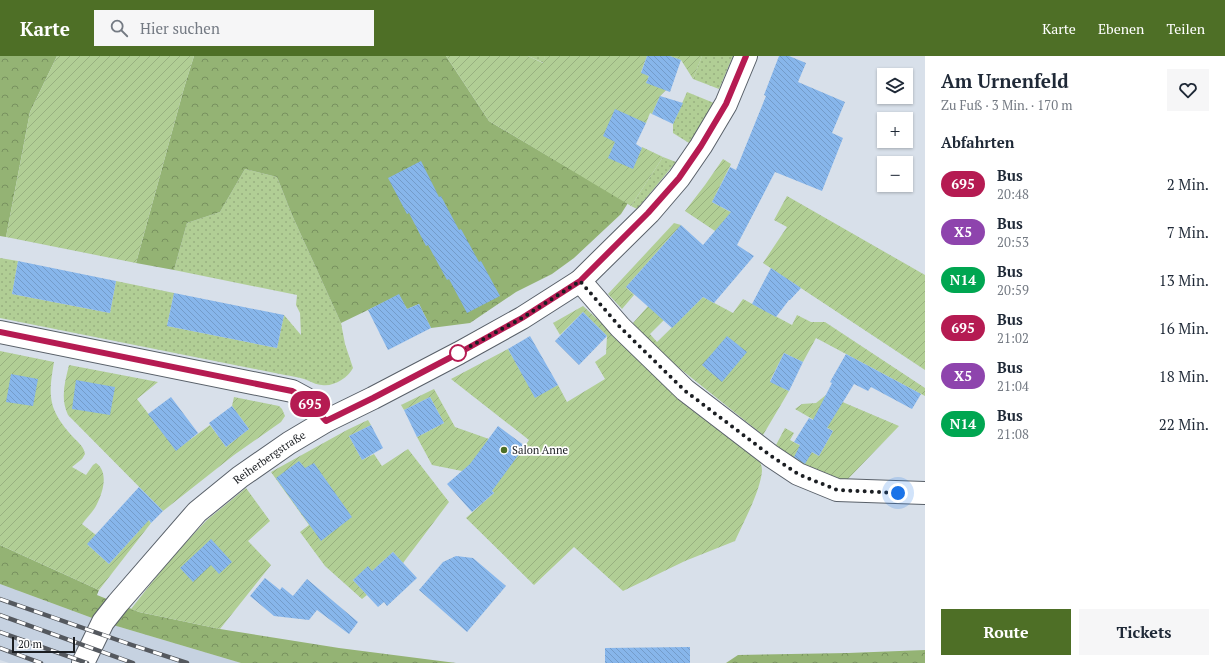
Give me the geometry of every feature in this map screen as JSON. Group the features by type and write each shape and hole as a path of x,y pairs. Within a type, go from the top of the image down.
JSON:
{"street":[{"name":"Reiherbergstraße","path":"83,663 103,622 118,603 197,512 240,477 289,443 326,421 373,398 522,318 580,281 648,213 679,178 701,146 726,104 746,56"},
{"path":"580,281 620,327 684,390 771,456 798,474 837,490 925,493"},
{"path":"0,332 292,391 305,398 326,421"}],"shaded area":[{"path":"0,584 103,622 241,663 9,663 0,660"}],"green space":[{"path":"0,56 57,56 30,112 6,237 0,236"},
{"path":"57,56 194,56 136,263 6,237 30,112"},
{"path":"194,56 446,56 489,121 628,203 621,214 574,258 552,274 516,292 470,323 431,328 419,304 407,309 399,295 341,323 292,215 277,177 245,169 220,212 187,223 174,270 136,263"},
{"path":"446,56 528,56 543,63 545,56 647,56 641,72 649,76 646,83 672,84 660,96 646,123 615,142 633,168 642,147 663,157 631,206 489,121"},
{"path":"528,56 545,56 544,63"},
{"path":"670,56 702,56 693,79 681,60"},
{"path":"702,56 733,56 719,89 693,79"},
{"path":"687,92 714,103 689,143 673,133 673,124"},
{"path":"663,157 676,162 637,209 631,206"},
{"path":"723,159 731,164 712,202 749,222 733,243 685,211"},
{"path":"245,169 277,177 292,215 341,323 345,344 353,368 348,375 340,381 331,385 320,385 297,377 0,318 0,258 18,261 12,294 110,313 116,281 174,293 167,326 277,348 284,315 301,335 300,313 296,305 297,295 174,270 187,223 220,212"},
{"path":"787,196 925,275 925,370 763,263 787,227 774,220"},
{"path":"674,223 681,225 626,287 634,295 622,309 608,294"},
{"path":"675,276 694,290 650,334 657,342 703,297 733,313 743,299 792,325 797,315 811,322 825,322 925,388 925,396 816,338 803,362 784,353 770,381 789,391 763,435 653,347 633,323"},
{"path":"583,306 679,394 757,456 762,467 761,479 755,497 735,541 685,561 623,591 574,547 534,585 466,518 494,493 470,465 462,471 432,465 417,437 444,423 430,397 404,410 401,405 434,389 455,427 489,439 525,446 529,440 451,379 508,349 535,397 558,385 567,402 605,379 595,362 606,354 607,336 583,312 560,335 553,323"},
{"path":"0,351 54,362 51,394 54,410 65,427 82,447 85,454 82,459 72,467 86,475 96,463 100,467 104,477 103,488 97,504 82,524 96,535 88,545 109,564 138,532 139,510 151,523 99,590 0,545"},
{"path":"69,365 158,382 137,399 176,450 210,425 226,447 249,429 232,406 234,397 279,406 285,416 281,422 234,455 163,511 68,415 64,402 64,396"},
{"path":"826,395 899,426 846,481 803,466 776,445 785,428 794,433 790,440 819,456 833,431 795,409 802,404 816,403"},
{"path":"368,420 371,425 349,436 362,460 374,454 382,466 408,449 449,502 403,563 393,552 372,571 368,567 353,580 367,595 362,599 325,566 300,532 309,525 271,472"},
{"path":"246,488 270,521 248,541 271,565 220,629 131,609 172,557 207,520"},
{"path":"0,545 99,590 97,595 139,612 220,629 339,648 456,663 241,663 103,622 0,584"},
{"path":"925,650 925,663 726,663 738,655"}],"building":[{"path":"647,56 670,56 681,60 670,92 646,83 649,76 641,73"},
{"path":"779,56 789,56 806,63 798,82 845,102 832,133 843,138 822,191 775,172 737,245 754,256 714,303 703,297 672,328 626,287 681,225 703,245 731,212 712,202 730,167 736,170 766,96 764,95"},
{"path":"660,96 683,103 673,124 652,114"},
{"path":"615,109 646,123 636,144 642,148 633,169 608,158 615,142 603,136"},
{"path":"421,161 439,197 441,196 459,230 461,229 479,262 481,261 500,296 467,313 449,279 447,280 428,245 426,246 409,213 407,214 388,178"},
{"path":"18,261 116,281 110,313 12,294"},
{"path":"771,268 801,288 789,300 776,317 752,304"},
{"path":"174,293 284,315 277,348 167,326"},
{"path":"399,294 407,309 419,304 431,328 388,350 368,310"},
{"path":"583,312 607,336 579,365 555,341"},
{"path":"530,336 558,385 535,398 508,349"},
{"path":"727,336 747,352 722,382 702,365"},
{"path":"784,353 803,362 789,391 770,382"},
{"path":"846,354 921,394 912,409 871,387 868,391 854,384 827,428 833,431 819,456 812,452 805,464 794,457 800,445 794,442 809,418 813,420 832,383 830,382"},
{"path":"11,374 38,379 33,406 6,402"},
{"path":"76,380 115,387 110,415 72,409"},
{"path":"171,397 198,433 176,451 148,414"},
{"path":"430,397 444,423 417,437 404,410"},
{"path":"232,406 249,429 226,447 209,423"},
{"path":"371,425 383,448 362,460 349,436"},
{"path":"498,426 525,446 492,491 494,493 472,512 447,484 470,464"},
{"path":"299,461 305,468 314,463 352,517 321,541 276,478"},
{"path":"139,487 163,511 151,523 149,520 109,564 87,544"},
{"path":"211,539 232,562 219,574 211,565 193,582 180,568"},
{"path":"393,552 417,578 387,606 384,602 378,607 353,580 368,566 372,571"},
{"path":"456,556 473,558 506,586 467,632 419,590 443,562"},
{"path":"265,578 280,590 282,587 293,596 307,579 358,622 349,634 317,610 309,620 274,616 250,596"},
{"path":"690,647 690,663 605,663 605,648"}],"railway":[{"path":"0,599 187,663"},
{"path":"0,615 133,663"},
{"path":"0,632 87,663"},
{"path":"0,648 41,663"}],"bus line":[{"name":"695","path":"0,332 276,386 292,391 305,398 326,421 459,353 522,318 580,281 648,213 679,178 701,146 726,104 746,56"}],"place":[{"name":"Salon Anne","path":"504,450"}],"route":[{"path":"458,353 522,318 580,281 620,327 684,390 771,456 798,474 837,490 898,493"}]}
